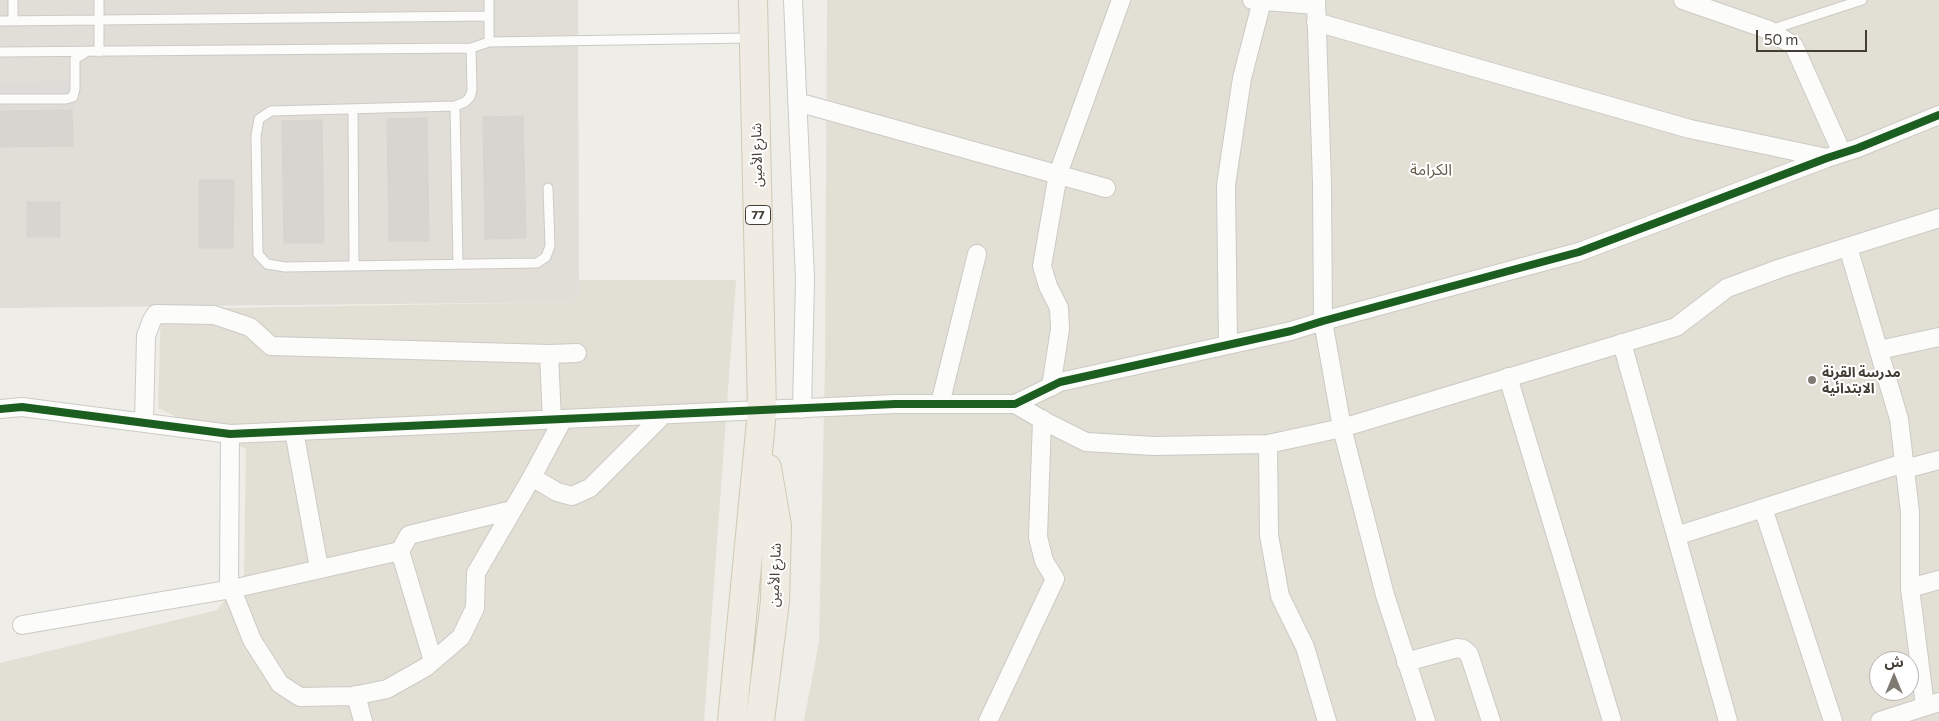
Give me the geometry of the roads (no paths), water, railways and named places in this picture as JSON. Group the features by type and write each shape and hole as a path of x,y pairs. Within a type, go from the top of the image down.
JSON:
{"main road":[{"name":"شارع الأمين","path":"753,0 762,420 776,526 775,601 760,721"},
{"name":"شارع الأمين","path":"732,721 762,420"}],"street":[{"path":"793,0 805,279 802,409"},
{"path":"1051,386 1060,329 1060,308 1048,286 1042,266 1058,174 1121,0"},
{"path":"1228,346 1226,185 1242,78 1257,0 1316,9 1690,129 1835,155"},
{"path":"1683,0 1769,30 1794,46 1835,155"},
{"path":"1316,9 1322,183 1323,321 1342,428 1385,595 1426,721"},
{"path":"797,102 1106,188"},
{"path":"0,409 22,407 230,434 663,415 762,420 802,409 895,404 1015,404 1060,382 1291,332 1323,321 1579,252 1939,116"},
{"path":"1015,404 1086,442 1154,446 1268,444 1342,428 1676,327 1728,288 1781,268 1939,218"},
{"path":"1848,247 1899,420 1910,512 1910,588 1932,704 1880,721"},
{"path":"940,404 977,254"},
{"path":"144,423 146,336 156,314 214,315 250,327 271,346 550,354 577,353"},
{"path":"1879,350 1939,337"},
{"path":"1622,343 1728,721"},
{"path":"230,434 229,582 252,640 280,684 300,697 356,695 387,689 426,667 461,637 476,608 476,573 532,476 557,420 550,354"},
{"path":"1508,377 1612,721"},
{"path":"532,476 557,492 572,496 590,488 663,415"},
{"path":"988,721 1055,579 1044,561 1038,538 1042,420"},
{"path":"294,431 319,568"},
{"path":"1268,444 1269,534 1280,596 1305,647 1326,721"},
{"path":"1676,536 1905,466 1939,460"},
{"path":"1763,508 1833,721"},
{"path":"22,625 232,589 400,550 409,535 512,510"},
{"path":"400,550 433,661"},
{"path":"1910,588 1939,580"},
{"path":"1406,662 1457,648 1463,649 1469,654 1491,721"},
{"path":"356,695 363,721"}],"lane":[{"path":"13,0 14,21"},
{"path":"98,0 99,52"},
{"path":"489,0 489,42"},
{"path":"1769,30 1862,0"},
{"path":"0,21 489,16"},
{"path":"0,52 470,48 489,42 754,38"},
{"path":"470,48 472,90 470,97 465,102 455,106 271,111 259,119 256,136 258,254 267,264 285,267 537,263 546,257 550,246 548,188"},
{"path":"0,99 66,99 73,97 75,90 75,59 85,52"},
{"path":"455,106 458,264"},
{"path":"354,109 354,266"}],"place":[{"name":"مدرسة القرنة الابتدائية","path":"1812,380"}],"district":[{"name":"الكرامة","path":"1431,170"}]}
